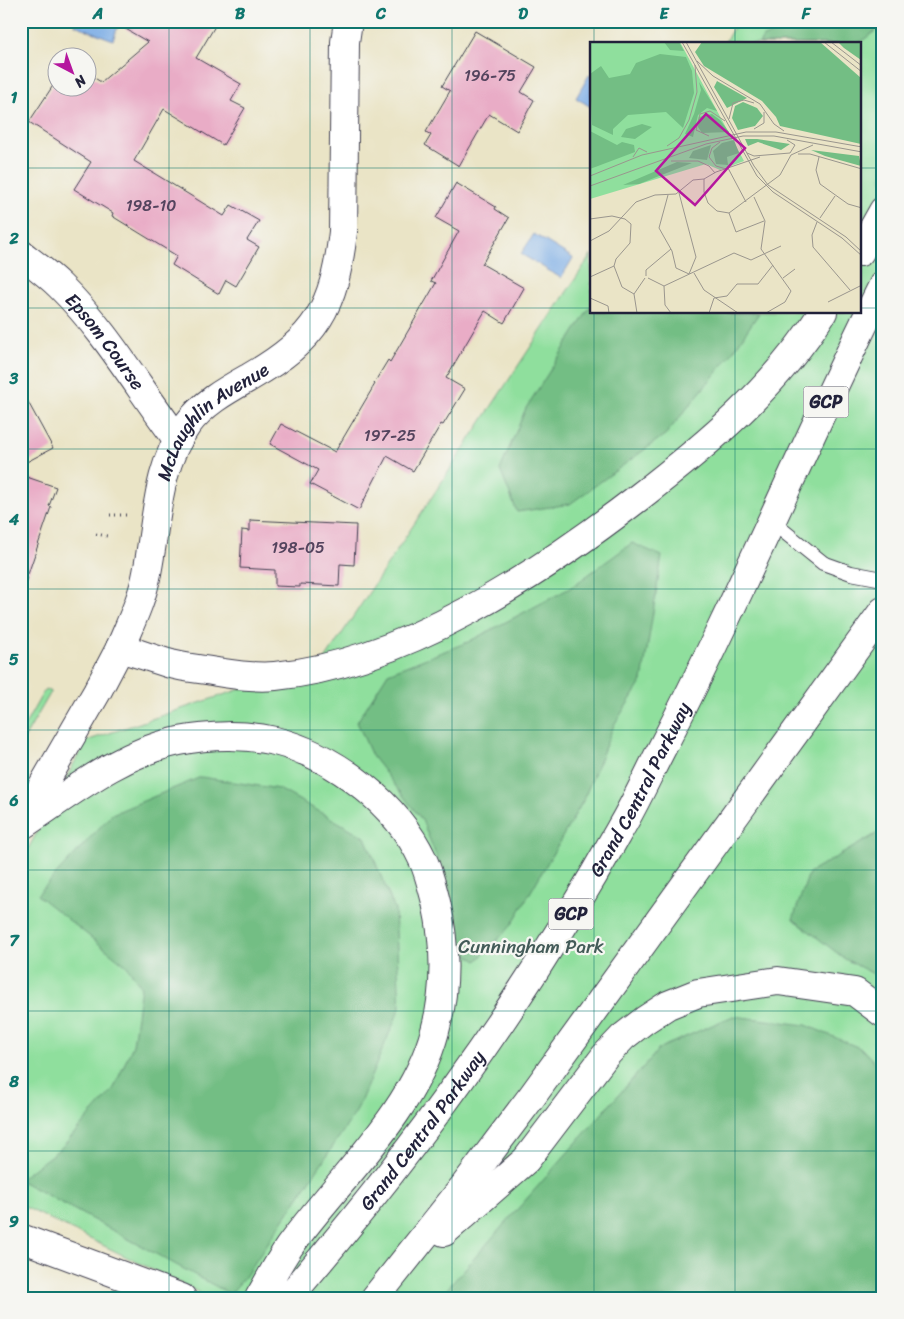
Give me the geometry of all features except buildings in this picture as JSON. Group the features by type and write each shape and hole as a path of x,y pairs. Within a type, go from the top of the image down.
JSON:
{"main road":[{"name":"McLaughlin Avenue","path":"21,824 98,692 120,648 141,596 147,575 159,493 178,440 187,425 220,394 268,366 295,346 312,327 328,302 343,232 346,42 348,21"},
{"path":"862,248 883,211"},
{"name":"Epsom Course","path":"21,254 60,285 96,327 178,440"},
{"name":"Grand Central Parkway","path":"288,1298 436,1115 503,1021 565,925 621,827 674,726 724,624 843,365 883,285"},
{"path":"120,648 173,664 240,676 273,676 309,672 349,661 426,632 471,610 556,558 593,533 673,471 738,416 793,354 822,314"},
{"path":"375,1298 465,1186 533,1095 883,610"},
{"path":"21,824 131,756 179,741 249,737 275,741 298,748 341,770 363,785 411,839 423,860 432,885 442,935 444,983 442,1005 434,1034 419,1074 391,1119 288,1249 259,1298"},
{"path":"392,1277 526,1160 605,1056 631,1031 668,1005 698,993 778,981 855,992 883,1013"},
{"path":"21,1238 182,1298"}],"lane":[{"path":"771,520 823,563 851,574 883,579"}],"path":[{"path":"96,534 107,536"}],"green space":[{"name":"Cunningham Park","path":"737,21 883,21 883,1298 210,1298 21,1205 21,862 86,741 324,661 590,257 590,314 862,314 862,42 725,42"},
{"path":"815,21 883,21 883,25 861,42 760,42 763,37"},
{"path":"590,308 590,314 758,314 730,356 666,434 570,504 517,512 500,470 526,408"},
{"path":"632,543 662,556 642,681 614,725 583,801 511,926 477,961 457,949 448,886 422,820 372,756 357,722 388,673 468,642 570,588"},
{"path":"45,689 51,692 21,744 21,732"},
{"path":"201,777 279,789 365,837 395,910 400,1008 356,1112 245,1277 230,1294 21,1181 21,1178 62,1147 113,1090 133,1045 141,987 127,966 37,895 112,814"},
{"path":"883,830 883,979 845,959 793,919 809,873"},
{"path":"733,1016 806,1025 862,1049 883,1071 883,1298 439,1298 660,1048"}],"water":[{"path":"76,21 120,21 113,40 75,25"},
{"path":"589,75 590,76 590,106 576,98"},
{"path":"534,234 573,258 561,278 521,254"}]}
